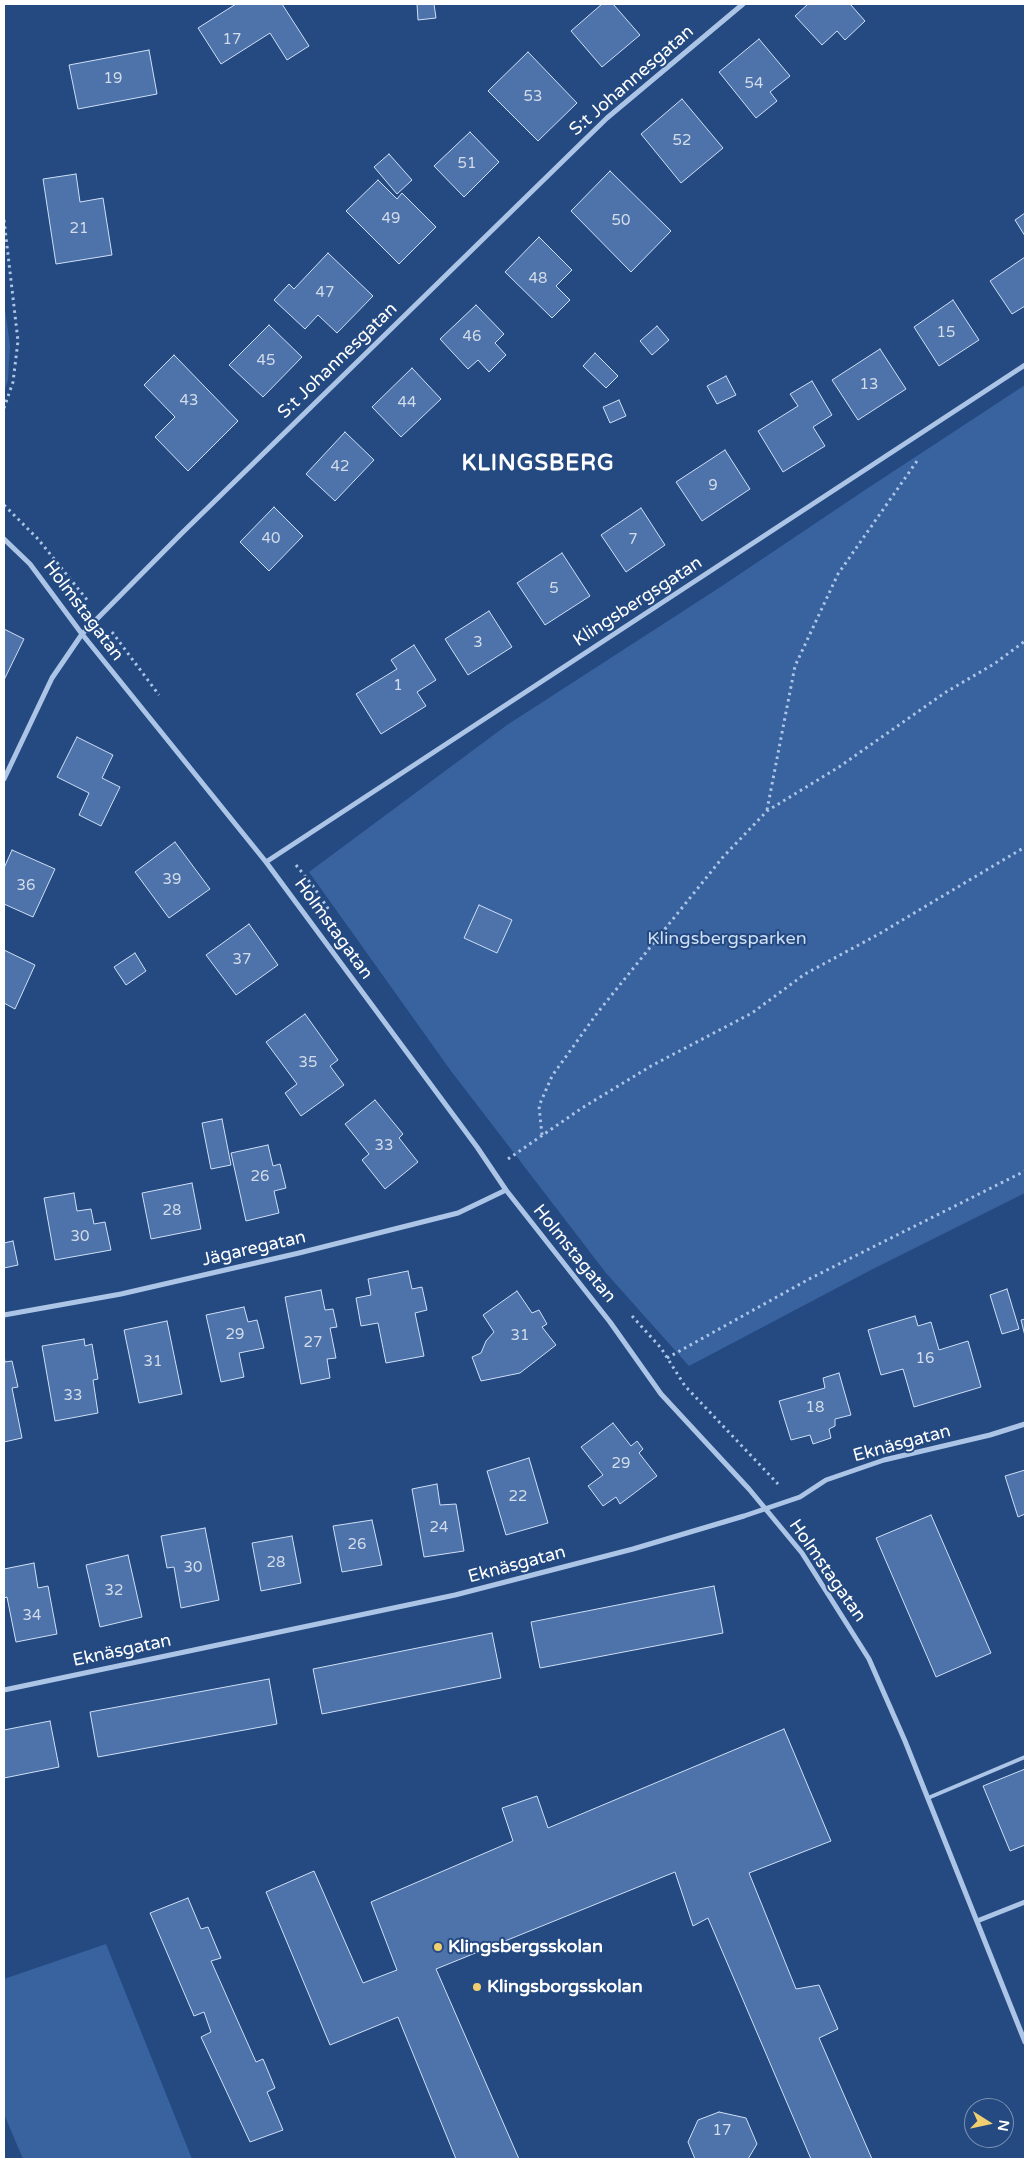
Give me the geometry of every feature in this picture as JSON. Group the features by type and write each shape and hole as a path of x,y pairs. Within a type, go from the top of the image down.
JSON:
{"street":[{"name":"S:t Johannesgatan","path":"4,779 52,678 82,634 189,526 607,118 743,4"},
{"name":"Klingsbergsgatan","path":"266,862 1025,365"},
{"name":"Holmstagatan","path":"4,539 30,564 82,634 266,862 477,1147 506,1190 610,1322 661,1394 766,1510 802,1553 869,1659 928,1798 1025,2042"},
{"name":"Jägaregatan","path":"4,1315 121,1294 299,1253 458,1213 506,1190"},
{"name":"Eknäsgatan","path":"4,1690 455,1595 633,1549 766,1510 800,1497 826,1480 884,1460 990,1435 1025,1424"},
{"path":"977,1921 1025,1902"}],"lane":[{"path":"928,1798 1025,1757"}],"path":[{"path":"4,220 18,341 13,382 4,408"},
{"path":"767,810 796,666 838,574 921,455"},
{"path":"542,1135 539,1106 552,1076 598,1012 723,857 767,810 839,767 946,692 994,664 1025,641"},
{"path":"508,1159 582,1108 651,1066 752,1013 805,974 879,934 1025,847"},
{"path":"667,1358 811,1278 1025,1171"}],"green space":[{"path":"4,303 10,345 8,380 4,392"},
{"name":"Klingsbergsparken","path":"1025,385 1025,1193 871,1270 689,1366 606,1273 451,1071 309,872 507,725 722,586"},
{"path":"106,1944 192,2159 23,2159 4,2114 4,1979"}],"building":[{"path":"236,4 282,4 309,46 287,60 270,33 221,64 198,28"},
{"path":"417,4 434,4 436,18 418,20"},
{"path":"602,4 613,4 640,35 602,67 571,31"},
{"path":"808,4 850,4 865,21 845,40 837,31 822,45 795,16"},
{"path":"759,39 790,76 770,92 777,101 756,118 719,72"},
{"path":"149,50 157,94 78,109 69,65"},
{"path":"528,52 577,103 538,141 488,91"},
{"path":"682,99 723,148 681,183 641,134"},
{"path":"470,132 499,162 464,197 434,166"},
{"path":"389,154 412,180 397,194 374,167"},
{"path":"610,171 671,231 631,272 571,211"},
{"path":"76,174 80,202 103,198 112,255 56,264 43,179"},
{"path":"378,180 397,199 402,193 436,227 399,264 346,211"},
{"path":"1025,213 1025,236 1015,220"},
{"path":"539,237 572,270 556,286 570,300 552,318 505,272"},
{"path":"328,253 373,296 337,333 318,315 305,329 274,300 289,284 294,289"},
{"path":"1025,257 1025,306 1012,314 990,281"},
{"path":"953,300 979,340 939,366 914,327"},
{"path":"476,305 504,334 495,343 506,355 489,372 478,360 468,369 440,339"},
{"path":"269,325 302,357 263,397 229,365"},
{"path":"657,326 669,340 652,355 640,341"},
{"path":"880,349 906,389 858,420 832,380"},
{"path":"595,353 618,376 606,388 583,366"},
{"path":"174,355 238,421 188,471 155,437 175,417 144,385"},
{"path":"412,368 441,399 401,437 372,407"},
{"path":"726,376 736,395 717,404 707,386"},
{"path":"812,381 832,415 813,427 825,446 783,472 758,431 798,406 790,394"},
{"path":"619,400 626,416 610,423 603,407"},
{"path":"345,432 374,460 335,501 306,474"},
{"path":"725,450 750,489 702,521 676,482"},
{"path":"274,507 303,536 269,571 240,542"},
{"path":"641,508 665,545 626,572 601,535"},
{"path":"562,553 590,596 545,625 517,583"},
{"path":"489,611 512,647 468,675 445,639"},
{"path":"4,629 24,639 4,680"},
{"path":"414,645 436,680 417,692 426,706 381,734 356,694 397,669 391,660"},
{"path":"77,737 113,755 102,778 120,787 101,826 79,815 89,793 57,777"},
{"path":"175,842 210,889 169,918 135,872"},
{"path":"12,850 55,869 33,917 4,904 4,868"},
{"path":"479,905 512,920 497,953 464,938"},
{"path":"249,924 278,965 236,995 206,955"},
{"path":"4,950 35,965 15,1009 4,1003"},
{"path":"135,953 146,971 126,985 114,967"},
{"path":"305,1014 338,1060 330,1066 344,1085 301,1116 285,1093 297,1084 266,1042"},
{"path":"375,1100 403,1134 399,1138 418,1162 385,1189 362,1160 369,1154 345,1124"},
{"path":"222,1119 231,1165 211,1169 202,1123"},
{"path":"268,1145 273,1166 280,1164 286,1188 274,1191 279,1213 246,1221 231,1153"},
{"path":"192,1183 201,1229 151,1239 142,1193"},
{"path":"74,1193 77,1211 91,1209 94,1224 105,1222 111,1250 55,1260 44,1198"},
{"path":"13,1241 18,1265 4,1268 4,1243"},
{"path":"408,1271 412,1289 422,1287 427,1310 415,1313 424,1356 386,1363 378,1323 361,1326 356,1298 371,1295 368,1279"},
{"path":"1007,1289 1019,1329 1002,1334 990,1295"},
{"path":"321,1290 325,1310 333,1309 337,1327 330,1328 336,1358 327,1359 330,1378 301,1384 285,1297"},
{"path":"517,1291 532,1313 539,1310 547,1324 542,1327 556,1345 520,1373 481,1381 472,1357 481,1353 486,1341 494,1332 483,1315"},
{"path":"244,1307 248,1322 257,1320 264,1348 239,1353 244,1377 221,1382 206,1315"},
{"path":"915,1316 918,1326 931,1322 939,1350 968,1341 981,1387 914,1407 903,1369 881,1375 868,1330"},
{"path":"1025,1319 1025,1336 1021,1320"},
{"path":"167,1321 182,1394 139,1403 124,1330"},
{"path":"84,1339 85,1346 92,1344 98,1379 93,1380 98,1413 55,1421 42,1346"},
{"path":"4,1355 5,1362 12,1361 18,1387 12,1388 22,1438 4,1442"},
{"path":"839,1373 851,1415 835,1419 835,1426 829,1429 831,1438 813,1444 810,1435 791,1440 779,1401 825,1388 823,1378"},
{"path":"613,1423 631,1446 637,1441 643,1449 639,1453 657,1476 620,1504 616,1497 603,1506 588,1486 603,1475 581,1447"},
{"path":"529,1458 548,1523 506,1535 487,1471"},
{"path":"1025,1470 1025,1514 1018,1517 1005,1476"},
{"path":"437,1484 440,1505 456,1504 464,1551 424,1557 412,1489"},
{"path":"931,1515 991,1653 936,1677 876,1538"},
{"path":"372,1520 382,1565 342,1572 333,1526"},
{"path":"205,1528 219,1600 181,1608 174,1567 167,1568 161,1536"},
{"path":"292,1536 301,1583 261,1591 252,1543"},
{"path":"128,1555 142,1617 100,1627 86,1565"},
{"path":"34,1563 38,1588 48,1586 57,1634 16,1642 7,1597 4,1598 4,1569"},
{"path":"714,1586 723,1633 540,1668 531,1622"},
{"path":"492,1633 501,1678 322,1714 313,1669"},
{"path":"269,1679 277,1724 98,1757 90,1712"},
{"path":"50,1721 59,1767 4,1778 4,1730"},
{"name":"Klingsbergsskolan","path":"784,1729 831,1841 749,1873 796,1989 819,1985 838,2029 819,2038 872,2159 811,2159 708,1918 693,1926 675,1872 436,1969 519,2159 456,2159 398,2017 330,2045 266,1892 314,1871 363,1983 397,1970 371,1902 513,1841 502,1808 537,1796 548,1828"},
{"path":"1025,1769 1025,1845 1010,1851 983,1786"},
{"path":"188,1898 201,1929 208,1927 221,1958 211,1961 256,2062 263,2059 275,2088 267,2092 283,2130 250,2142 201,2037 211,2032 204,2012 194,2016 150,1913"},
{"path":"719,2112 746,2118 757,2144 748,2159 695,2159 688,2142 698,2120"}],"place":[{"name":"Klingsbergsskolan","path":"438,1947"},
{"name":"Klingsborgsskolan","path":"477,1987"}],"district":[{"name":"KLINGSBERG","path":"538,464"}]}
